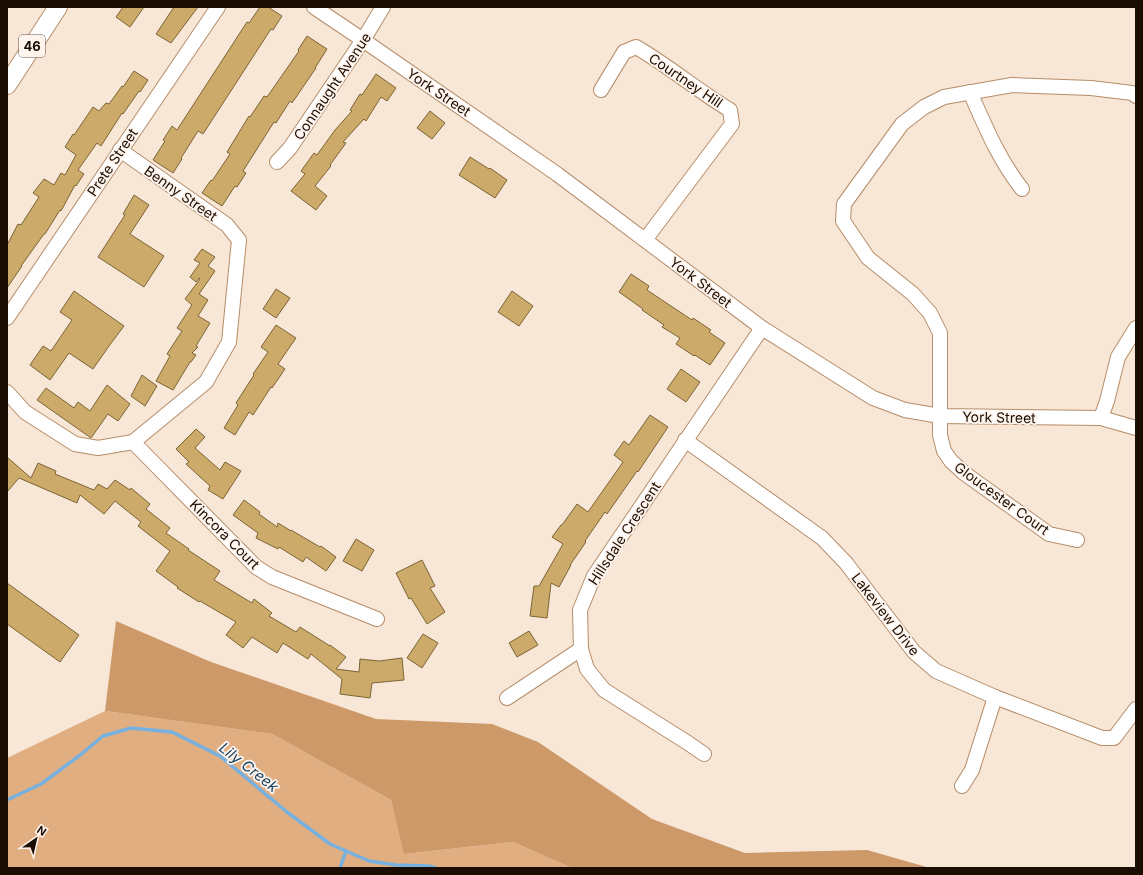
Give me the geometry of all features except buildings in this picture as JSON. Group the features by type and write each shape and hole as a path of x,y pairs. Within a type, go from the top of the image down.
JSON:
{"main road":[{"name":"46","path":"7,85 58,7"}],"street":[{"name":"Prete Street","path":"7,318 218,7"},
{"name":"York Street","path":"314,7 558,174 762,328 873,398 905,410 940,416 1101,418 1136,428"},
{"name":"Connaught Avenue","path":"277,162 290,148 384,7"},
{"name":"Courtney Hill","path":"601,90 624,52 636,48 651,56 716,102 730,110 732,124 645,240"},
{"name":"Gloucester Court","path":"1077,540 1049,534 959,469 944,451 940,435 940,332 930,313 913,294 868,258 843,221 844,204 902,124 924,107 944,97 1012,85 1091,88 1132,93 1136,96"},
{"path":"970,92 991,140 1011,175 1022,189"},
{"name":"Benny Street","path":"120,150 227,225 239,240 229,342 206,382 134,442"},
{"name":"Hillsdale Crescent","path":"704,754 604,690 587,669 581,649 580,610 594,576 762,328"},
{"path":"1101,418 1107,401 1118,357 1136,328"},
{"path":"7,392 25,412 75,444 98,448 134,442"},
{"name":"Lakeview Drive","path":"685,440 822,538 846,563 914,652 936,671 995,697 1102,738 1114,738 1136,709"},
{"name":"Kincora Court","path":"134,442 256,567 272,577 377,619"},
{"path":"507,698 581,649"},
{"path":"962,786 972,770 995,697"}],"shaded area":[{"path":"116,621 211,662 376,719 492,724 538,742 652,819 745,853 867,850 930,868 572,868 513,842 404,854 391,800 272,734 105,711"},
{"path":"105,711 272,734 391,800 405,854 513,842 572,868 7,868 7,758"}],"waterway":[{"name":"Lily Creek","path":"7,800 41,784 103,736 131,728 172,732 220,756 287,812 330,844 369,861 396,865 429,866 436,868"},
{"path":"340,868 346,851"}]}
